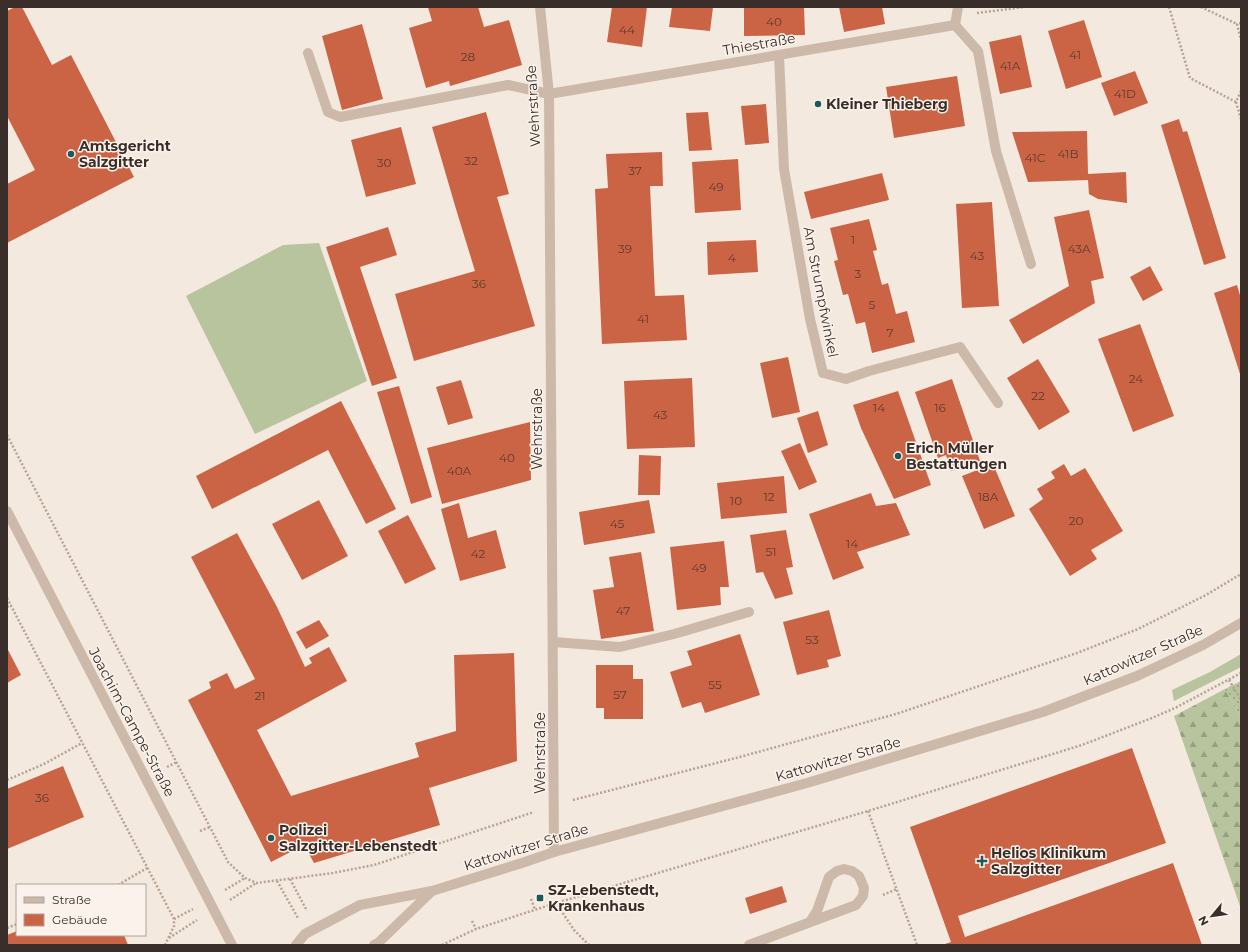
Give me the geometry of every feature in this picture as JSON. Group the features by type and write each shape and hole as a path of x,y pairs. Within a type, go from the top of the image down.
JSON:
{"street":[{"name":"Wehrstraße","path":"540,7 549,94 554,852"},
{"path":"956,16 978,51 996,151 1031,264"},
{"name":"Thiestraße","path":"549,94 779,55 956,16"},
{"path":"308,53 328,112 340,117 508,85 549,94"},
{"name":"Am Strumpfwinkel","path":"779,55 784,169 810,319 823,373 846,379 869,371 960,347 998,403"},
{"name":"Joachim-Campe-Straße","path":"7,511 232,945"},
{"path":"553,642 620,647 674,634 749,612"},
{"name":"Kattowitzer Straße","path":"296,945 305,934 360,905 432,891 554,852 808,783 1043,712 1137,676 1203,645 1241,623"},
{"path":"749,945 810,922 856,904 863,896 864,888 859,876 852,871 844,869 837,871 829,877 817,911 810,922"},
{"name":"Kattowitzer Straße","path":"374,945 378,943 432,891"}],"path":[{"path":"956,16 1024,7"},
{"path":"1169,7 1190,78 1236,102"},
{"path":"1201,7 1237,24 1241,23"},
{"path":"1237,24 1241,40"},
{"path":"1241,91 1236,102 1241,119"},
{"path":"7,598 174,919 174,926 165,945"},
{"path":"7,607 11,605"},
{"path":"442,945 476,929 556,903 868,811 1082,745 1152,718 1241,673"},
{"path":"1229,680 1241,700"},
{"path":"7,780 44,764 82,743"},
{"path":"167,767 178,762"},
{"path":"868,811 917,945"},
{"path":"200,831 210,827"},
{"path":"120,884 147,868"},
{"path":"277,881 305,934"},
{"path":"531,899 535,910"},
{"path":"556,903 574,930 589,945"},
{"path":"472,921 476,929"}],"green space":[{"path":"319,243 367,381 255,434 186,296 283,245"},
{"path":"1241,654 1241,667 1174,701 1172,690 1210,672"},
{"path":"1241,681 1241,718 1225,689"},
{"path":"1225,689 1241,718 1241,909 1174,716"}],"building":[{"path":"15,7 22,7 52,65 71,55 134,177 7,243 7,184 35,170 7,116 7,11"},
{"path":"428,7 478,7 484,27 509,20 522,65 450,86 449,81 426,88 409,28 432,21"},
{"path":"612,7 647,7 642,47 607,42"},
{"path":"672,7 713,7 710,31 669,27"},
{"path":"744,7 804,7 805,35 744,36"},
{"path":"839,7 882,7 885,24 844,32"},
{"path":"1084,20 1102,77 1066,89 1048,31"},
{"path":"362,24 383,99 342,110 322,36"},
{"path":"1021,35 1032,87 1000,94 989,42"},
{"path":"1135,71 1148,103 1114,116 1101,83"},
{"path":"957,76 965,126 894,138 886,87"},
{"path":"766,104 769,143 745,145 741,106"},
{"path":"486,112 509,194 497,197 535,326 414,361 395,294 475,271 432,127"},
{"path":"708,112 712,150 689,151 686,113"},
{"path":"1179,119 1183,132 1187,131 1226,258 1204,265 1161,125"},
{"path":"401,127 416,184 366,197 351,140"},
{"path":"1087,131 1088,174 1126,172 1127,203 1098,199 1089,194 1088,180 1028,182 1012,132"},
{"path":"662,152 663,186 650,186 655,296 684,295 687,340 602,344 595,189 608,188 606,154"},
{"path":"738,159 741,210 695,213 692,162"},
{"path":"882,173 889,200 811,219 804,192"},
{"path":"992,202 999,306 962,308 956,204"},
{"path":"1089,210 1104,278 1091,281 1095,303 1023,344 1009,320 1069,286 1054,217"},
{"path":"869,219 877,250 873,251 882,285 888,283 896,314 907,311 915,342 872,353 865,322 856,324 848,294 843,295 834,261 838,260 830,228"},
{"path":"388,227 397,255 360,267 397,378 372,386 326,247"},
{"path":"756,240 758,272 708,275 707,242"},
{"path":"1150,266 1163,290 1143,301 1130,277"},
{"path":"1237,285 1241,299 1241,377 1214,293"},
{"path":"1140,324 1174,416 1133,432 1098,339"},
{"path":"788,357 800,412 772,418 760,363"},
{"path":"1038,359 1070,412 1039,430 1007,378"},
{"path":"692,378 695,447 627,449 624,381"},
{"path":"952,379 980,461 951,471 946,455 938,458 915,392"},
{"path":"461,380 473,418 448,425 436,387"},
{"path":"399,386 432,497 411,504 377,392"},
{"name":"Erich Müller Bestattungen","path":"898,391 931,485 894,499 861,428 853,405"},
{"path":"341,401 396,509 366,524 328,450 212,509 196,476"},
{"path":"818,411 828,445 808,453 797,418"},
{"path":"530,422 531,480 442,504 427,448"},
{"path":"800,443 817,482 799,490 781,451"},
{"path":"639,455 661,456 660,495 638,495"},
{"path":"993,464 1015,516 984,529 962,476"},
{"path":"1064,464 1071,476 1085,468 1123,531 1091,550 1097,559 1070,576 1029,509 1043,499 1037,489 1055,478 1051,472"},
{"path":"784,476 787,513 721,519 717,483"},
{"name":"Erich Müller Bestattungen","path":"871,493 876,506 896,503 910,535 857,552 864,568 833,580 809,514"},
{"path":"319,500 348,556 302,580 272,524"},
{"path":"649,500 655,533 584,545 579,512"},
{"path":"459,503 468,538 496,530 506,568 460,581 441,509"},
{"path":"408,515 436,569 405,584 378,531"},
{"path":"786,530 793,567 786,568 793,594 775,599 763,572 756,573 750,535"},
{"path":"237,533 277,607 305,667 312,663 309,658 329,647 347,681 257,730 291,796 419,757 415,743 456,731 454,655 514,653 517,761 429,788 440,825 314,863 304,845 271,862 188,700 211,688 209,682 227,673 235,689 255,679 191,557"},
{"path":"724,541 729,587 720,587 721,605 677,610 670,547"},
{"path":"641,552 654,631 601,639 593,590 614,587 609,557"},
{"path":"829,610 841,656 827,660 829,667 797,675 783,622"},
{"path":"319,620 329,636 306,649 296,632"},
{"path":"740,634 760,695 705,713 701,702 682,708 670,672 692,665 687,651"},
{"path":"7,648 21,675 7,683"},
{"path":"596,665 633,665 633,679 643,679 643,719 604,719 604,708 596,708"},
{"path":"1132,748 1166,843 958,916 965,937 1173,863 1202,945 942,945 951,942 910,827"},
{"path":"63,766 84,817 7,849 7,789"},
{"path":"782,886 787,902 750,914 745,898"},
{"path":"16,931 16,936 124,936 128,945 7,945 7,935"}],"place":[{"name":"Kleiner Thieberg","path":"818,104"},
{"name":"Amtsgericht Salzgitter","path":"71,154"},
{"name":"Erich Müller Bestattungen","path":"898,456"},
{"name":"Polizei Salzgitter-Lebenstedt","path":"271,838"},
{"name":"Helios Klinikum Salzgitter","path":"982,861"},
{"name":"SZ-Lebenstedt, Krankenhaus","path":"540,898"}]}
